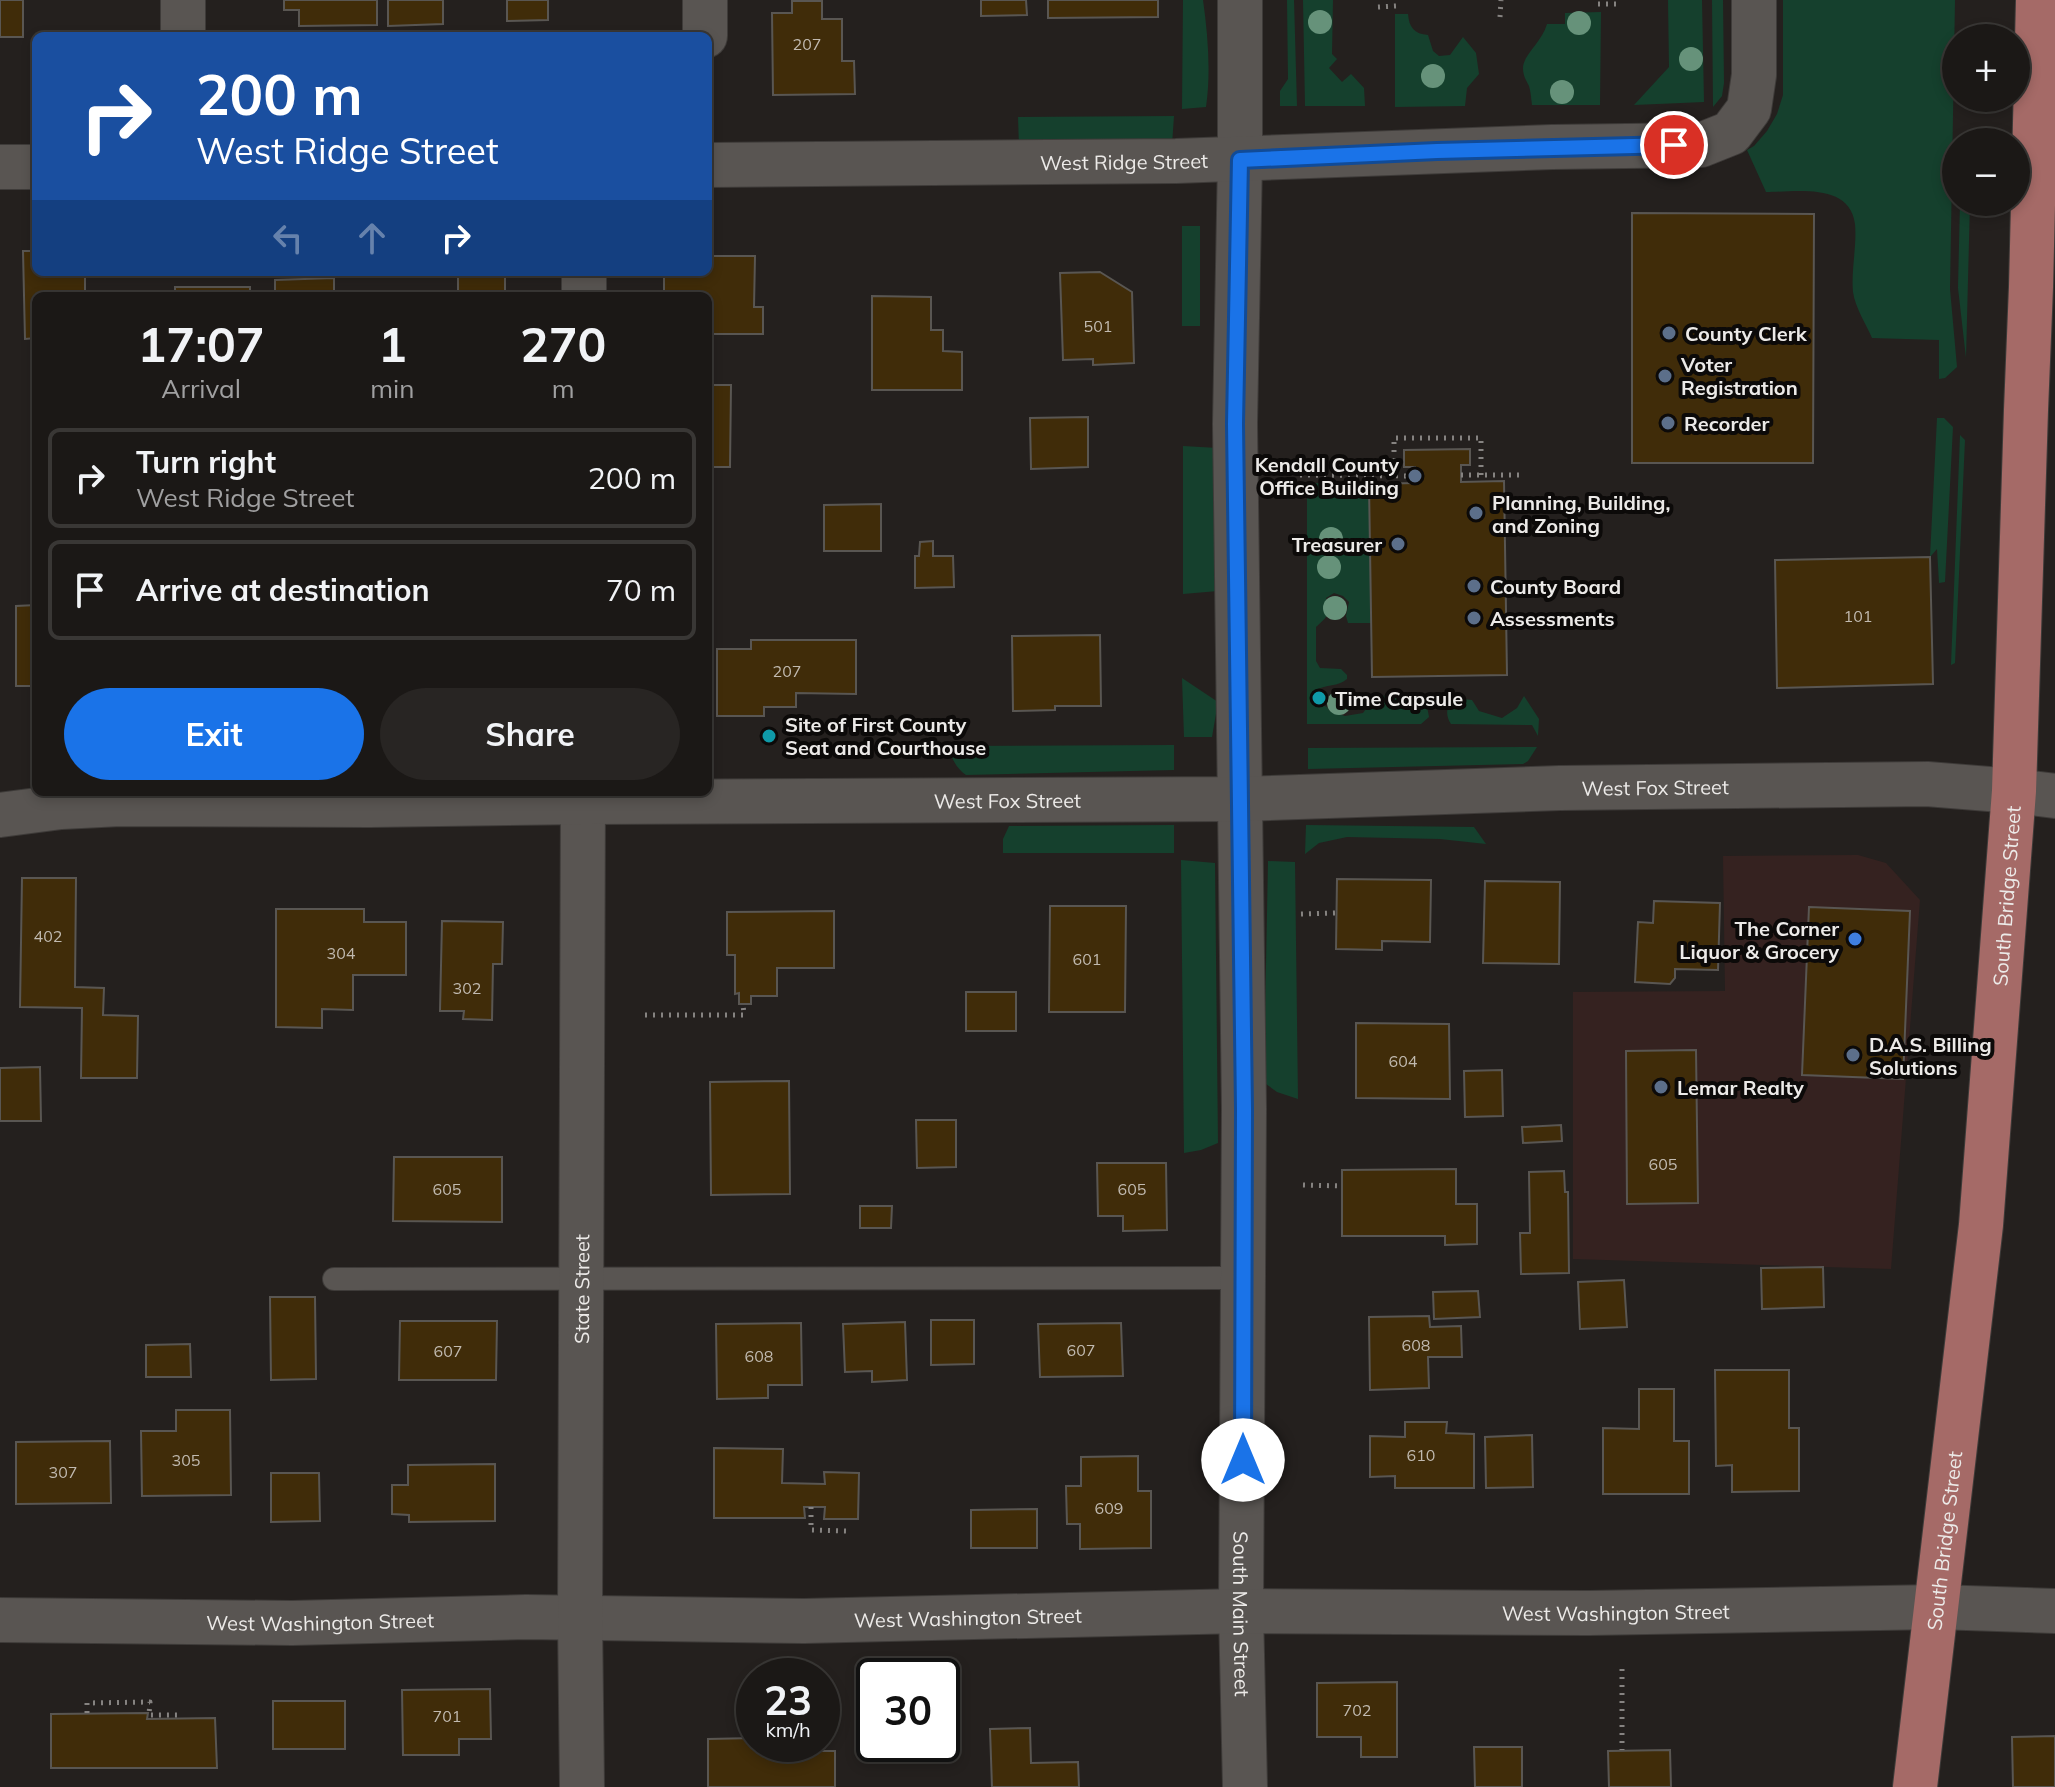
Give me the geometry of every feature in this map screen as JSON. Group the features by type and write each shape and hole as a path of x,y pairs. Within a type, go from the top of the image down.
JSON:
{"highway":[{"name":"South Bridge Street","path":"1915,1787 1982,1209 2035,794 2018,704 2031,287 2046,82 2038,0"}],"street":[{"path":"183,0 183,32"},
{"path":"705,0 705,32"},
{"name":"South Main Street","path":"1240,0 1235,424 1244,1278 1241,1611 1245,1787"},
{"name":"West Ridge Street","path":"712,165 1240,160 1521,148 1701,145 1731,133 1749,109 1754,75 1754,0"},
{"path":"0,167 32,167"},
{"name":"West Fox Street","path":"0,815 120,804 370,805 583,797 1240,799 1547,788 1927,784 2035,794"},
{"name":"State Street","path":"582,1787 583,797"},
{"name":"West Washington Street","path":"0,1620 292,1623 526,1617 834,1620 1241,1611 1589,1613 1937,1607 2055,1611"}],"lane":[{"path":"334,1279 1244,1278"}],"path":[{"path":"1500,17 1501,0"},
{"path":"1598,4 1618,4"},
{"path":"1378,7 1396,6"},
{"path":"1394,476 1394,438 1481,438 1481,476"},
{"path":"1300,475 1415,476"},
{"path":"1461,475 1525,475"},
{"path":"1301,914 1337,913"},
{"path":"645,1015 744,1015 743,1004"},
{"path":"1303,1185 1342,1186"},
{"path":"811,1507 811,1530 846,1531"},
{"path":"1622,1669 1622,1750"},
{"path":"87,1713 87,1703 150,1702 149,1715 179,1715"}],"shaded area":[{"path":"1858,855 1886,863 1920,900 1891,1269 1573,1259 1573,992 1725,991 1723,856"}],"green space":[{"path":"1183,0 1203,0 1208,54 1206,107 1182,109"},
{"path":"1287,0 1294,0 1297,106 1280,106 1280,91 1288,79"},
{"path":"1303,0 1333,0 1332,54 1337,59 1329,68 1342,82 1351,74 1364,88 1365,106 1305,106"},
{"path":"1668,0 1702,0 1704,102 1634,105 1669,67"},
{"path":"1712,0 1723,0 1724,83 1722,96 1713,107"},
{"path":"1783,0 1955,0 1955,24 1942,24 1942,112 1953,112 1953,128 1942,128 1942,216 1951,216 1950,289 1957,367 1945,378 1939,379 1939,340 1872,338 1854,298 1855,224 1851,211 1843,201 1820,192 1766,192 1747,150 1767,131 1783,95"},
{"path":"1601,12 1600,105 1532,105 1523,68 1547,24 1565,24 1565,13"},
{"path":"1395,14 1408,14 1413,29 1428,35 1433,51 1439,56 1450,55 1463,37 1476,53 1479,74 1467,88 1465,106 1395,107"},
{"path":"1174,116 1172,145 1019,146 1018,117"},
{"path":"1960,216 1970,216 1966,358 1958,288"},
{"path":"1182,226 1200,226 1200,326 1182,326"},
{"path":"1937,418 1944,418 1953,427 1945,582 1939,583 1937,549 1930,557"},
{"path":"1960,435 1965,440 1955,663 1951,665"},
{"path":"1183,446 1218,448 1218,591 1183,594"},
{"path":"1307,483 1369,484 1372,623 1348,623 1349,602 1334,593 1326,598 1327,614 1316,627 1316,661 1320,668 1341,669 1347,679 1316,690 1314,697 1330,711 1345,716 1363,713 1378,696 1408,695 1427,706 1429,717 1421,724 1307,724"},
{"path":"1182,678 1218,702 1212,737 1184,737"},
{"path":"1524,696 1539,719 1538,736 1532,725 1451,724 1448,717 1447,710 1454,698 1472,700 1479,711 1502,718 1517,708"},
{"path":"1174,745 1174,770 966,775 954,762 949,746"},
{"path":"1537,747 1523,764 1308,769 1308,748"},
{"path":"1174,825 1174,853 1003,853 1003,839 1009,826"},
{"path":"1306,825 1474,827 1486,844 1440,839 1347,837 1319,843 1305,854"},
{"path":"1181,860 1215,863 1218,1143 1184,1153"},
{"path":"1268,861 1295,862 1298,1099 1277,1092 1266,1084 1264,1070"}],"building":[{"path":"0,0 23,0 23,37 0,37"},
{"path":"284,0 377,0 377,25 299,26 299,10 284,10"},
{"path":"388,0 443,0 443,24 388,26"},
{"path":"507,0 548,0 548,20 507,21"},
{"path":"981,0 1026,0 1027,15 981,16"},
{"path":"1048,0 1158,0 1158,17 1048,18"},
{"path":"792,1 822,1 822,19 842,19 842,61 854,61 855,94 773,95 772,13 792,13"},
{"path":"1632,213 1814,214 1813,463 1632,463"},
{"path":"23,251 32,251 32,276 85,276 85,292 32,292 32,338 25,339"},
{"path":"712,256 755,256 754,307 763,307 763,334 712,334 712,292 664,292 664,276 712,276"},
{"path":"1100,272 1132,292 1134,363 1093,365 1093,359 1063,360 1060,273"},
{"path":"458,276 505,276 505,292 458,292"},
{"path":"334,278 334,292 275,292 275,280"},
{"path":"175,287 250,287 250,292 175,292"},
{"path":"872,296 931,297 931,330 943,330 943,351 962,352 962,390 872,390"},
{"path":"712,385 731,385 730,467 712,467"},
{"path":"1088,417 1088,467 1031,469 1030,418"},
{"path":"1470,449 1470,465 1461,465 1461,482 1504,481 1507,675 1372,677 1369,484 1415,483 1415,467 1404,467 1404,450"},
{"path":"881,504 881,551 824,551 824,505"},
{"path":"933,541 933,556 953,556 954,587 915,588 915,556 919,556 920,542"},
{"path":"1930,557 1933,684 1777,688 1775,560"},
{"path":"32,605 32,686 16,686 16,606"},
{"path":"1100,635 1101,706 1055,706 1055,710 1013,711 1012,636"},
{"path":"751,640 856,640 856,694 796,693 796,707 764,707 764,716 717,716 717,649 751,649"},
{"path":"22,878 76,878 75,987 104,988 103,1015 138,1016 137,1078 81,1078 82,1008 20,1007"},
{"path":"1337,879 1431,880 1430,942 1382,941 1382,950 1336,949"},
{"path":"1485,881 1560,882 1559,964 1483,963"},
{"path":"1654,901 1720,903 1718,970 1675,969 1675,978 1670,984 1635,982 1638,922 1653,923"},
{"path":"1050,906 1126,906 1125,1012 1049,1012"},
{"path":"1809,907 1910,911 1903,1079 1802,1075"},
{"path":"276,909 364,909 364,922 406,922 406,975 353,975 353,1010 322,1009 322,1028 276,1027"},
{"path":"834,911 834,968 777,968 777,996 751,996 751,1004 739,1004 739,993 735,994 735,955 727,955 727,912"},
{"path":"442,921 503,922 502,964 493,964 492,1020 463,1019 464,1011 440,1011"},
{"path":"966,992 1016,992 1016,1031 966,1031"},
{"path":"1356,1023 1449,1024 1450,1099 1356,1098"},
{"path":"1696,1050 1698,1203 1627,1204 1626,1051"},
{"path":"40,1067 41,1121 0,1121 0,1068"},
{"path":"1502,1070 1503,1116 1465,1117 1464,1071"},
{"path":"789,1081 790,1194 711,1195 710,1082"},
{"path":"916,1120 956,1120 956,1167 917,1168"},
{"path":"1561,1125 1562,1141 1523,1143 1522,1127"},
{"path":"394,1157 502,1157 502,1222 393,1221"},
{"path":"1097,1163 1166,1163 1167,1230 1123,1231 1123,1216 1098,1216"},
{"path":"1456,1169 1456,1204 1477,1204 1477,1244 1445,1245 1445,1236 1342,1236 1342,1170"},
{"path":"1564,1171 1565,1192 1568,1192 1569,1273 1521,1274 1520,1233 1530,1233 1529,1172"},
{"path":"860,1206 892,1206 891,1228 860,1228"},
{"path":"1823,1267 1824,1307 1762,1309 1761,1268"},
{"path":"1624,1280 1627,1327 1580,1329 1578,1282"},
{"path":"1478,1291 1480,1317 1434,1319 1433,1292"},
{"path":"270,1297 315,1297 316,1379 271,1380"},
{"path":"1429,1316 1430,1327 1461,1326 1462,1357 1428,1357 1429,1388 1370,1390 1369,1317"},
{"path":"931,1320 974,1320 974,1364 931,1365"},
{"path":"400,1321 497,1321 496,1380 399,1380"},
{"path":"905,1322 907,1380 872,1382 872,1371 845,1372 843,1324"},
{"path":"801,1323 802,1385 768,1385 768,1398 717,1399 716,1324"},
{"path":"1121,1323 1123,1376 1040,1377 1038,1324"},
{"path":"190,1344 191,1377 146,1377 146,1345"},
{"path":"1715,1370 1789,1370 1789,1428 1799,1428 1799,1491 1732,1492 1732,1465 1716,1466"},
{"path":"1639,1389 1674,1389 1674,1441 1689,1441 1689,1494 1603,1494 1603,1428 1639,1429"},
{"path":"176,1410 230,1410 231,1495 142,1496 141,1431 176,1431"},
{"path":"1405,1422 1447,1422 1446,1433 1474,1434 1474,1488 1395,1488 1395,1476 1370,1477 1370,1436 1405,1437"},
{"path":"1532,1435 1533,1487 1486,1488 1485,1437"},
{"path":"110,1441 111,1503 16,1504 16,1442"},
{"path":"714,1448 783,1449 782,1483 825,1484 824,1472 859,1473 858,1519 824,1519 825,1507 804,1507 805,1518 714,1518"},
{"path":"1138,1456 1138,1491 1151,1491 1151,1548 1080,1549 1080,1524 1067,1524 1066,1486 1081,1486 1081,1457"},
{"path":"495,1464 495,1521 409,1522 409,1515 392,1514 392,1485 408,1485 408,1465"},
{"path":"271,1473 319,1473 320,1521 271,1522"},
{"path":"1037,1509 1037,1548 971,1548 971,1510"},
{"path":"1397,1682 1397,1757 1361,1757 1361,1737 1317,1737 1317,1683"},
{"path":"490,1689 491,1739 459,1739 459,1755 403,1755 402,1690"},
{"path":"273,1701 345,1701 345,1749 273,1749"},
{"path":"148,1713 147,1719 215,1718 217,1768 51,1768 51,1714"},
{"path":"1030,1728 1031,1763 1078,1762 1079,1787 992,1787 990,1729"},
{"path":"2055,1736 2055,1787 2013,1787 2012,1737"},
{"path":"736,1738 736,1762 835,1762 835,1787 708,1787 708,1739"},
{"path":"1474,1747 1522,1747 1522,1787 1475,1787"},
{"path":"1670,1750 1671,1787 1609,1787 1608,1751"}],"place":[{"name":"County Clerk","path":"1669,333"},
{"name":"Voter Registration","path":"1665,376"},
{"name":"Recorder","path":"1668,423"},
{"name":"Kendall County Office Building","path":"1415,476"},
{"name":"Planning, Building, and Zoning","path":"1476,513"},
{"name":"Treasurer","path":"1398,544"},
{"name":"County Board","path":"1474,586"},
{"name":"Assessments","path":"1474,618"},
{"name":"Time Capsule","path":"1319,698"},
{"name":"Site of First County Seat and Courthouse","path":"769,736"},
{"name":"The Corner Liquor & Grocery","path":"1855,939"},
{"name":"D.A.S. Billing Solutions","path":"1853,1055"},
{"name":"Lemar Realty","path":"1661,1087"}],"route":[{"path":"1243,1460 1244,1109 1235,424 1240,160 1674,145"}]}
